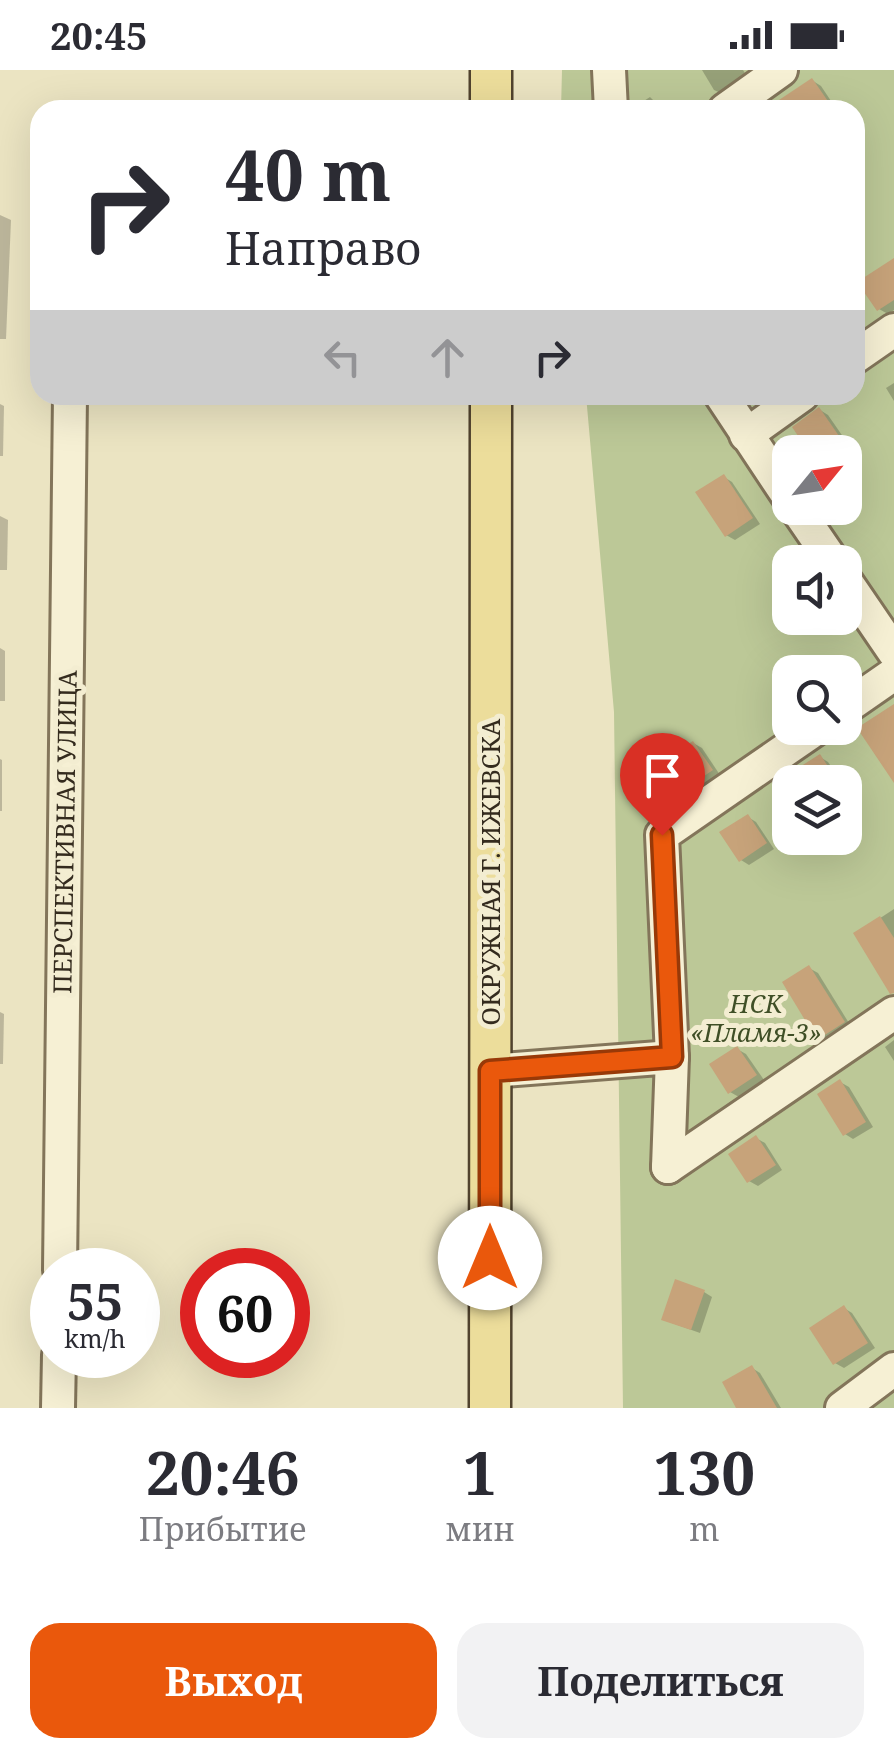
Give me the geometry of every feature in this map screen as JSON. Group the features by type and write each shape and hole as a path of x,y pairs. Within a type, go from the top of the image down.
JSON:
{"main road":[{"path":"491,70 491,100"},
{"name":"ОКРУЖНАЯ Г. ИЖЕВСКА","path":"490,1408 491,405"}],"street":[{"path":"609,70 610,100"},
{"path":"739,100 781,70"},
{"path":"865,351 894,330"},
{"name":"ПЕРСПЕКТИВНАЯ УЛИЦА","path":"60,1248 70,405"},
{"path":"727,405 772,473"},
{"path":"746,435 788,405"},
{"path":"862,605 894,652"},
{"path":"862,696 894,674"},
{"path":"792,745 662,835 672,1057 668,1167 894,1013"},
{"path":"490,1071 672,1057"},
{"path":"842,1408 894,1369"},
{"path":"58,1408 59,1378"}],"green space":[{"name":"НСК «Пламя-3»","path":"562,70 894,70 894,1408 623,1408 614,712 587,405 865,405 865,100 561,100"}],"building":[{"path":"812,78 827,100 779,100"},
{"path":"894,258 894,300 877,311 865,294 865,277"},
{"path":"819,407 838,435 797,435 792,427"},
{"path":"724,474 753,518 725,537 695,492"},
{"path":"894,704 894,783 862,735 862,725"},
{"path":"693,741 713,770 685,789 665,759"},
{"path":"820,754 827,765 803,765"},
{"path":"748,814 767,843 739,862 719,832"},
{"path":"880,916 894,938 894,993 890,994 853,933"},
{"path":"809,965 845,1022 817,1040 782,982"},
{"path":"737,1046 757,1075 728,1094 709,1064"},
{"path":"840,1079 866,1122 843,1136 817,1094"},
{"path":"756,1135 776,1165 747,1183 728,1154"},
{"path":"675,1279 705,1290 691,1330 661,1320"},
{"path":"844,1305 868,1343 833,1365 809,1328"},
{"path":"752,1365 777,1408 736,1408 722,1382"}],"route":[{"path":"490,1258 490,1071 672,1057 662,835"}]}
